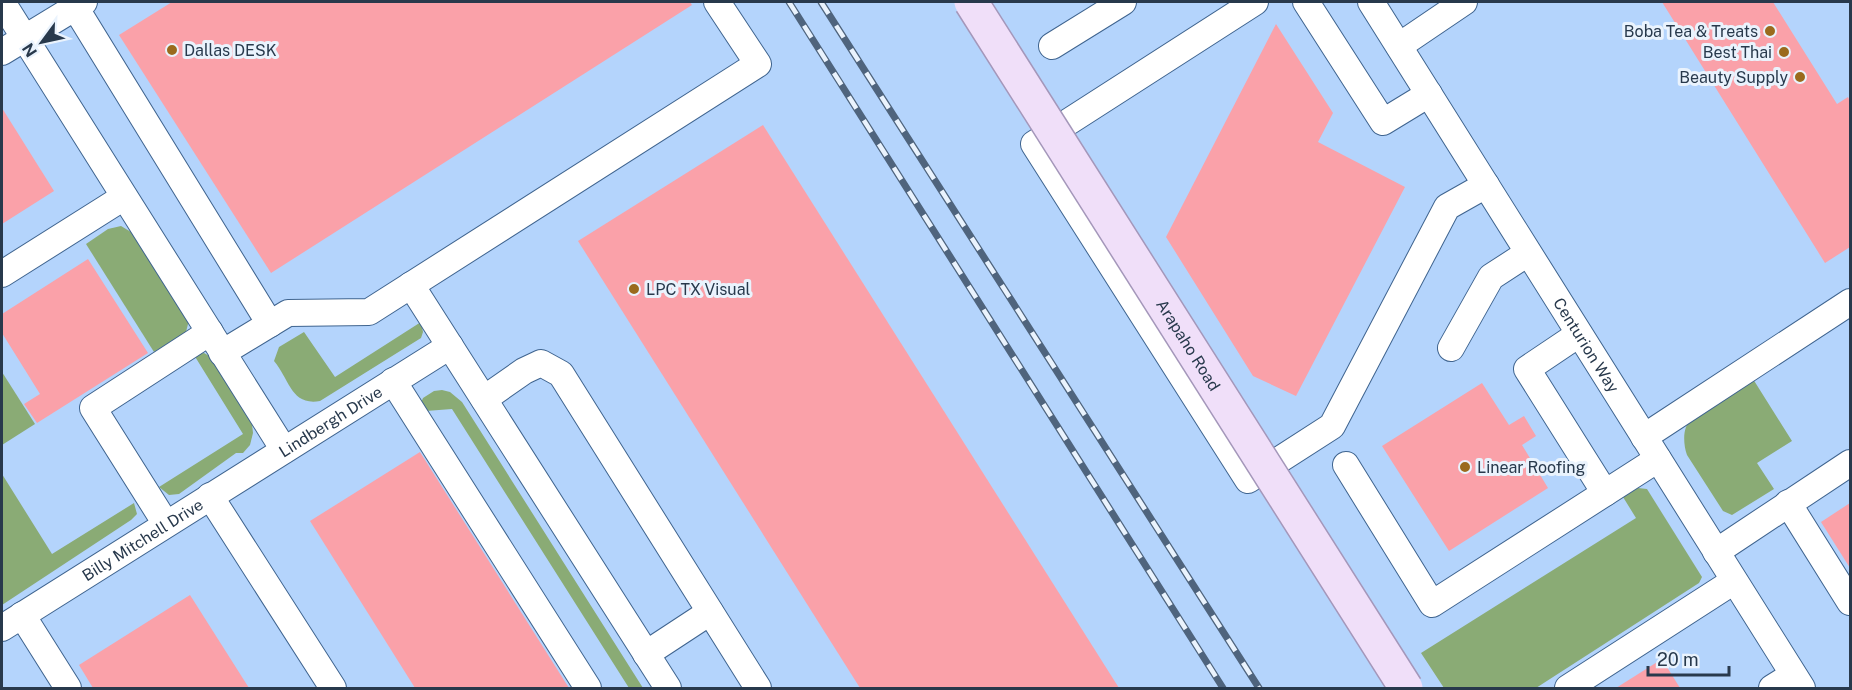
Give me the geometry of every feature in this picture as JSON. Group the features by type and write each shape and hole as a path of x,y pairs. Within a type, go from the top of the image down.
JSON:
{"main road":[{"name":"Arapaho Road","path":"971,2 1406,688"}],"street":[{"name":"Lindbergh Drive","path":"2,2 284,450 450,346"},
{"path":"166,524 93,408 216,342 270,324 288,314 369,312 758,64 717,2"},
{"path":"1052,46 1123,2"},
{"path":"1255,2 1034,144 1248,480 1332,426 1447,207 1486,185"},
{"path":"1306,2 1383,122 1429,94"},
{"name":"Centurion Way","path":"1371,2 1797,682"},
{"path":"1399,46 1464,2"},
{"path":"2,52 79,4 270,324"},
{"path":"2,274 124,197"},
{"path":"1451,348 1491,277 1528,253"},
{"path":"411,285 668,688"},
{"path":"1644,437 1851,302"},
{"path":"1579,334 1527,369 1605,493"},
{"path":"484,399 524,371 541,363 561,374 758,688"},
{"path":"393,381 588,688"},
{"name":"Billy Mitchell Drive","path":"12,621 284,450"},
{"path":"1346,465 1432,604 1658,459"},
{"path":"1716,552 1851,464"},
{"path":"210,496 333,688"},
{"path":"1788,503 1851,602"},
{"path":"1568,688 1734,581"},
{"path":"646,654 710,612"},
{"path":"12,621 68,688"},
{"path":"1772,688 1797,682"}],"green space":[{"path":"121,226 131,232 189,320 186,332 154,352 86,244 108,229"},
{"path":"421,322 423,332 421,338 320,401 303,400 297,396 274,361 279,347 304,332 335,377"},
{"path":"204,353 211,357 252,424 253,433 250,445 243,453 236,453 179,494 169,495 159,487 243,434 194,355"},
{"path":"2,372 35,424 2,445"},
{"path":"1753,379 1792,441 1757,463 1774,489 1732,515 1723,511 1687,455 1684,434 1686,427 1698,414"},
{"path":"434,391 450,392 462,402 643,688 629,688 452,409 426,411 421,403 423,398"},
{"path":"2,474 52,554 134,503 137,514 2,605"},
{"path":"1638,488 1647,489 1702,577 1699,583 1536,688 1444,688 1421,653 1636,518 1623,497"}],"building":[{"path":"172,2 690,2 692,5 271,273 119,35"},
{"path":"1662,2 1773,2 1837,104 1848,97 1850,101 1850,247 1825,263"},
{"path":"1276,24 1333,113 1318,142 1405,187 1296,396 1253,376 1166,237"},
{"path":"2,108 54,191 2,224"},
{"path":"763,125 1119,688 860,688 578,241"},
{"path":"88,259 148,353 37,423 24,404 40,394 2,333 2,314"},
{"name":"Linear Roofing","path":"1482,383 1509,425 1524,416 1536,436 1522,445 1548,488 1449,551 1382,446"},
{"path":"420,452 569,688 415,688 310,521"},
{"path":"1850,503 1850,568 1821,522"},
{"path":"190,595 249,688 93,688 79,665"},
{"path":"1662,659 1680,688 1616,688"}],"railway":[{"path":"789,2 1223,688"},
{"path":"821,2 1259,688"}],"place":[{"name":"Boba Tea & Treats","path":"1770,31"},
{"name":"Dallas DESK","path":"172,50"},
{"name":"Best Thai","path":"1784,52"},
{"name":"Beauty Supply","path":"1800,77"},
{"name":"LPC TX Visual","path":"634,289"},
{"name":"Linear Roofing","path":"1465,467"}]}
